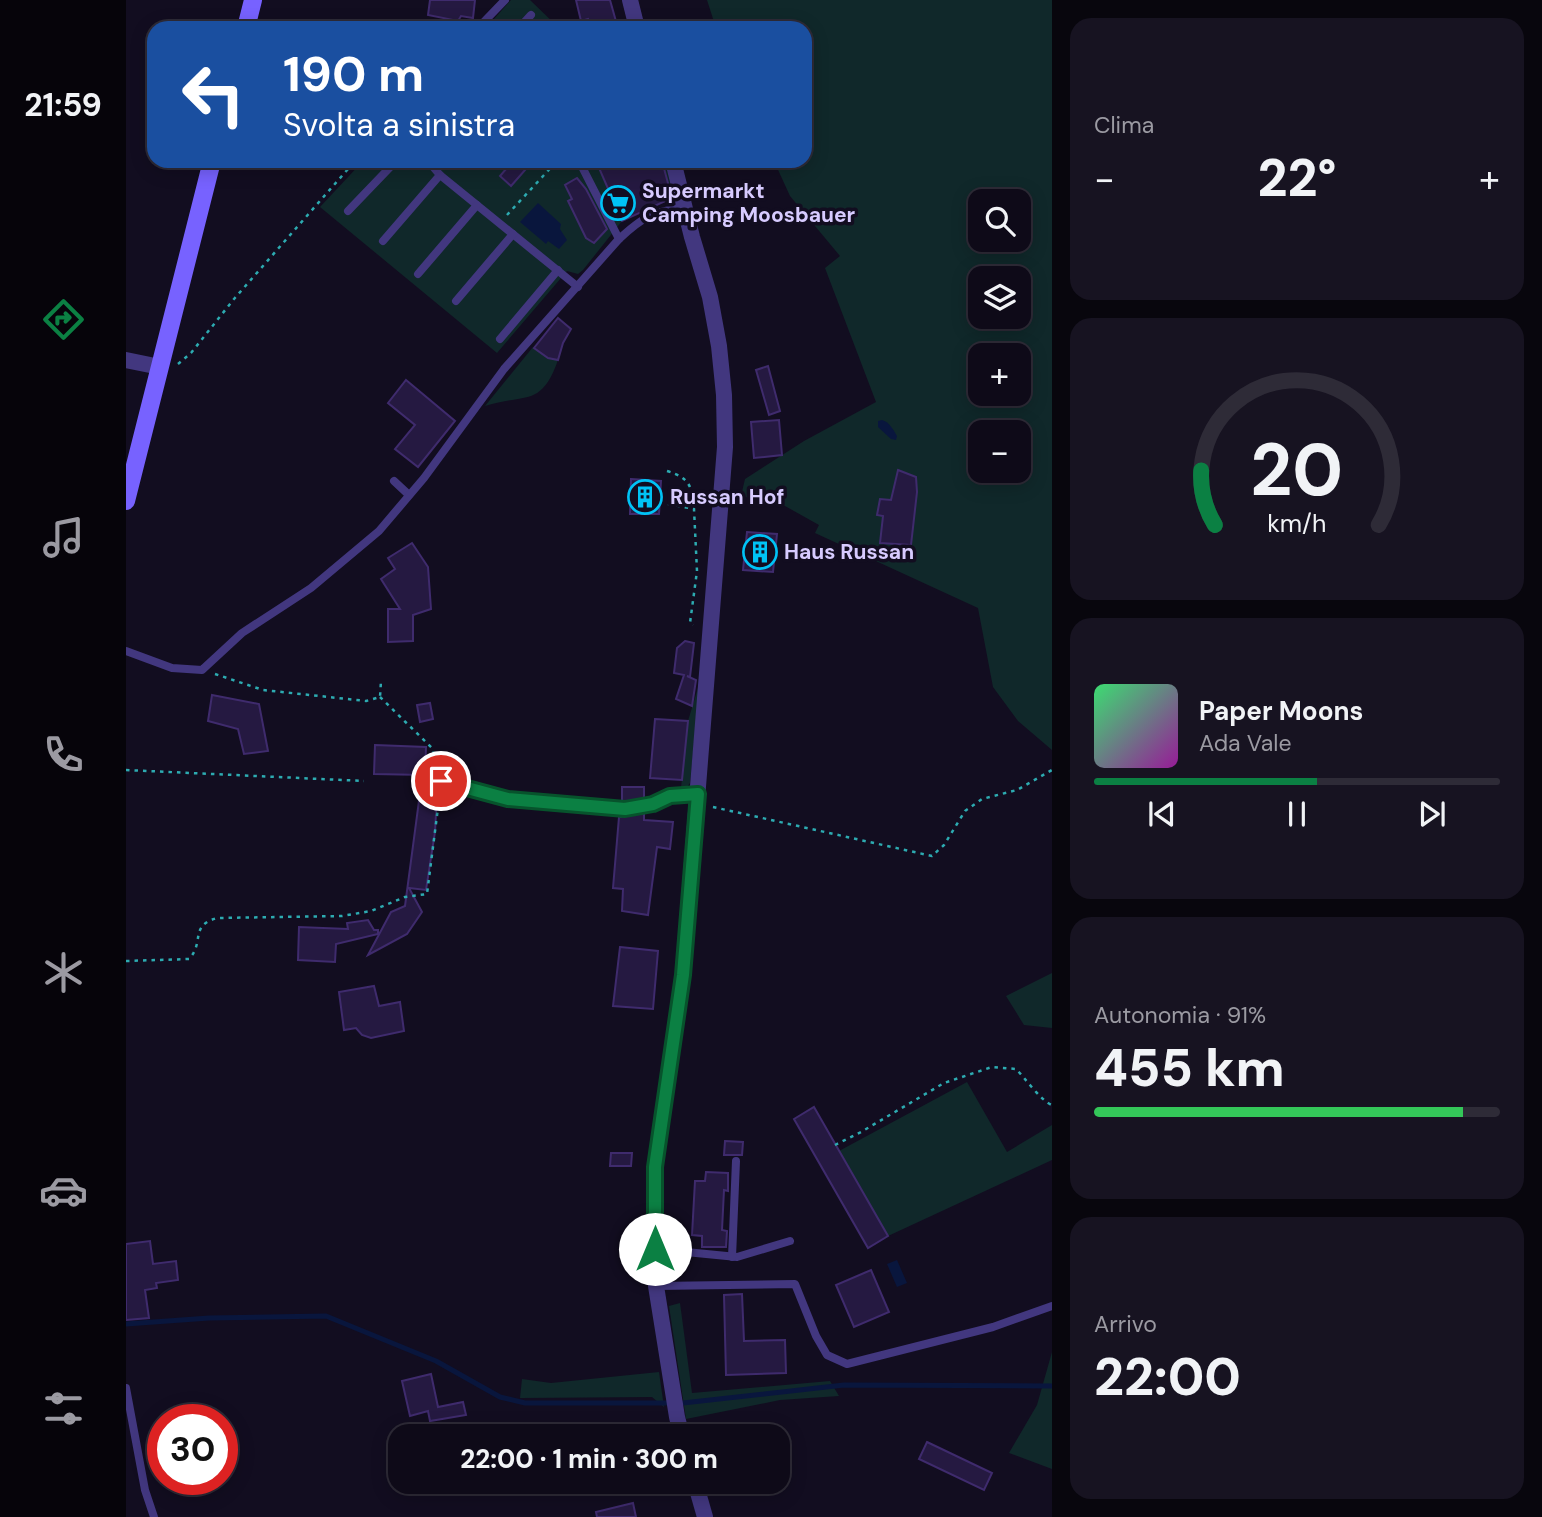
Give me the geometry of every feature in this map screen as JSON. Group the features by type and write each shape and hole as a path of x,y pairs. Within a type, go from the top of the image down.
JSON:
{"main road":[{"path":"248,21 253,0"},
{"path":"126,501 210,168"}],"street":[{"path":"630,0 636,21"},
{"path":"675,168 710,297 719,346 725,447 683,975 655,1167 656,1286 679,1424"},
{"path":"126,360 160,367"},
{"path":"698,1494 705,1517"}],"lane":[{"path":"485,21 505,0"},
{"path":"525,21 531,15"},
{"path":"348,211 389,168"},
{"path":"434,168 578,287"},
{"path":"583,168 619,239"},
{"path":"383,241 440,175"},
{"path":"418,274 477,205"},
{"path":"126,651 172,668 202,670 242,633 311,588 379,531 504,369 619,239 639,221 657,211 685,207"},
{"path":"456,301 513,234"},
{"path":"500,339 558,270"},
{"path":"394,481 409,495"},
{"path":"441,781 508,799 625,809 653,804 670,796 697,799"},
{"path":"732,1257 736,1161"},
{"path":"655,1249 737,1258 790,1241"},
{"path":"656,1286 795,1284 816,1336 827,1355 847,1364 993,1327 1052,1306"},
{"path":"126,1388 145,1490 154,1517"}],"path":[{"path":"160,367 178,364 191,353 261,267 349,168"},
{"path":"499,222 550,168"},
{"path":"667,471 682,476 692,489 698,571 690,622 696,626 710,623"},
{"path":"668,504 694,509"},
{"path":"202,670 263,690 366,701 380,696"},
{"path":"126,961 189,959 197,951 199,929 206,921 217,918 342,916 371,911 405,897 427,894 441,781 432,748 380,696 381,681"},
{"path":"126,770 364,781"},
{"path":"697,799 932,856 944,845 965,811 982,799 1017,789 1052,770"},
{"path":"835,1145 944,1083 992,1068 1016,1069 1044,1102 1052,1105"}],"green space":[{"path":"511,0 530,0 552,21 492,21"},
{"path":"707,0 1052,0 1052,750 1018,721 993,687 978,608 815,533 819,525 785,506 741,496 745,479 804,441 876,402 825,268 840,256 790,196 777,168 812,168 812,21 714,21"},
{"path":"356,168 666,168 680,195 622,221 583,270 578,274 567,271 497,353 320,207"},
{"path":"533,347 548,358 558,360 545,386 530,396 485,406"},
{"path":"700,681 690,783 681,788 688,721"},
{"path":"1052,973 1052,1028 1024,1025 1006,996"},
{"path":"967,1082 1007,1152 1052,1125 1052,1160 888,1236 839,1151"},
{"path":"680,1303 692,1393 830,1381 839,1396 780,1400 686,1419 669,1306"},
{"path":"1052,1352 1052,1469 1009,1453 1037,1405"},
{"path":"659,1372 664,1407 652,1397 520,1398 522,1379 551,1383"}],"water":[{"path":"538,203 561,224 560,229 567,240 559,249 548,241 546,244 520,222"},
{"path":"882,420 892,428 897,436 896,440 891,439 878,427 878,421"},
{"path":"897,1260 907,1283 897,1287 887,1264"}],"building":[{"path":"430,0 475,0 473,18 461,16 458,21 428,15"},
{"path":"576,0 610,0 616,21 581,21"},
{"path":"507,168 527,168 511,186 500,176"},
{"path":"599,168 664,168 672,198 622,221"},
{"path":"577,178 586,189 607,229 594,243 586,238 568,201 572,199 565,185"},
{"path":"558,318 571,329 558,360 548,358 534,348"},
{"path":"768,366 780,411 769,415 756,370"},
{"path":"406,380 455,421 418,467 395,449 415,425 388,403"},
{"path":"779,420 782,455 754,458 751,422"},
{"path":"898,470 916,477 911,545 880,543 883,516 877,515 880,499 891,500"},
{"name":"Russan Hof","path":"631,479 661,481 659,514 630,514"},
{"name":"Haus Russan","path":"747,532 777,534 773,572 743,570"},
{"path":"412,543 428,567 431,609 413,615 413,641 388,642 388,609 400,609 381,579 395,569 388,558"},
{"path":"685,641 694,643 690,677 687,676 696,680 692,706 676,699 684,675 674,673 677,648"},
{"path":"212,695 259,704 268,751 244,754 238,729 208,721"},
{"path":"430,703 433,719 420,722 417,705"},
{"path":"655,719 688,721 682,780 650,778"},
{"path":"375,745 426,747 425,775 374,774"},
{"path":"622,787 644,787 644,800 622,802"},
{"path":"420,793 437,795 435,832 426,890 409,888 422,912 407,934 368,955 391,912 405,906"},
{"path":"644,813 644,820 673,822 670,849 657,847 648,915 622,911 623,889 613,888 619,817"},
{"path":"368,920 374,930 378,930 378,934 336,944 335,962 298,960 299,927 348,929 347,923"},
{"path":"620,947 658,951 653,1009 613,1006"},
{"path":"374,986 379,1006 400,1002 404,1031 371,1038 362,1035 356,1028 344,1030 339,992"},
{"path":"814,1107 888,1236 868,1248 794,1119"},
{"path":"725,1141 743,1142 742,1155 724,1155"},
{"path":"611,1153 632,1153 631,1166 610,1166"},
{"path":"706,1172 728,1173 728,1191 724,1190 722,1230 727,1231 726,1247 702,1247 702,1236 692,1235 695,1181 705,1181"},
{"path":"150,1241 153,1264 176,1261 178,1280 156,1283 157,1288 145,1290 149,1318 126,1320 126,1244"},
{"path":"871,1270 889,1312 854,1327 836,1285"},
{"path":"742,1294 744,1341 785,1340 786,1373 726,1375 724,1295"},
{"path":"431,1374 438,1407 463,1402 466,1415 430,1421 428,1411 410,1416 402,1381"},
{"path":"927,1442 992,1473 984,1490 919,1459"},
{"path":"633,1503 636,1517 597,1517 596,1512"}],"waterway":[{"path":"126,1324 209,1318 326,1316 436,1361 500,1397 525,1403 666,1403"},
{"path":"683,1403 844,1385 1052,1386"}],"place":[{"name":"Supermarkt Camping Moosbauer","path":"618,203"},
{"name":"Russan Hof","path":"645,497"},
{"name":"Haus Russan","path":"760,552"}],"route":[{"path":"441,781 508,799 625,809 653,804 670,796 698,794 683,975 655,1167 655,1249"}]}
